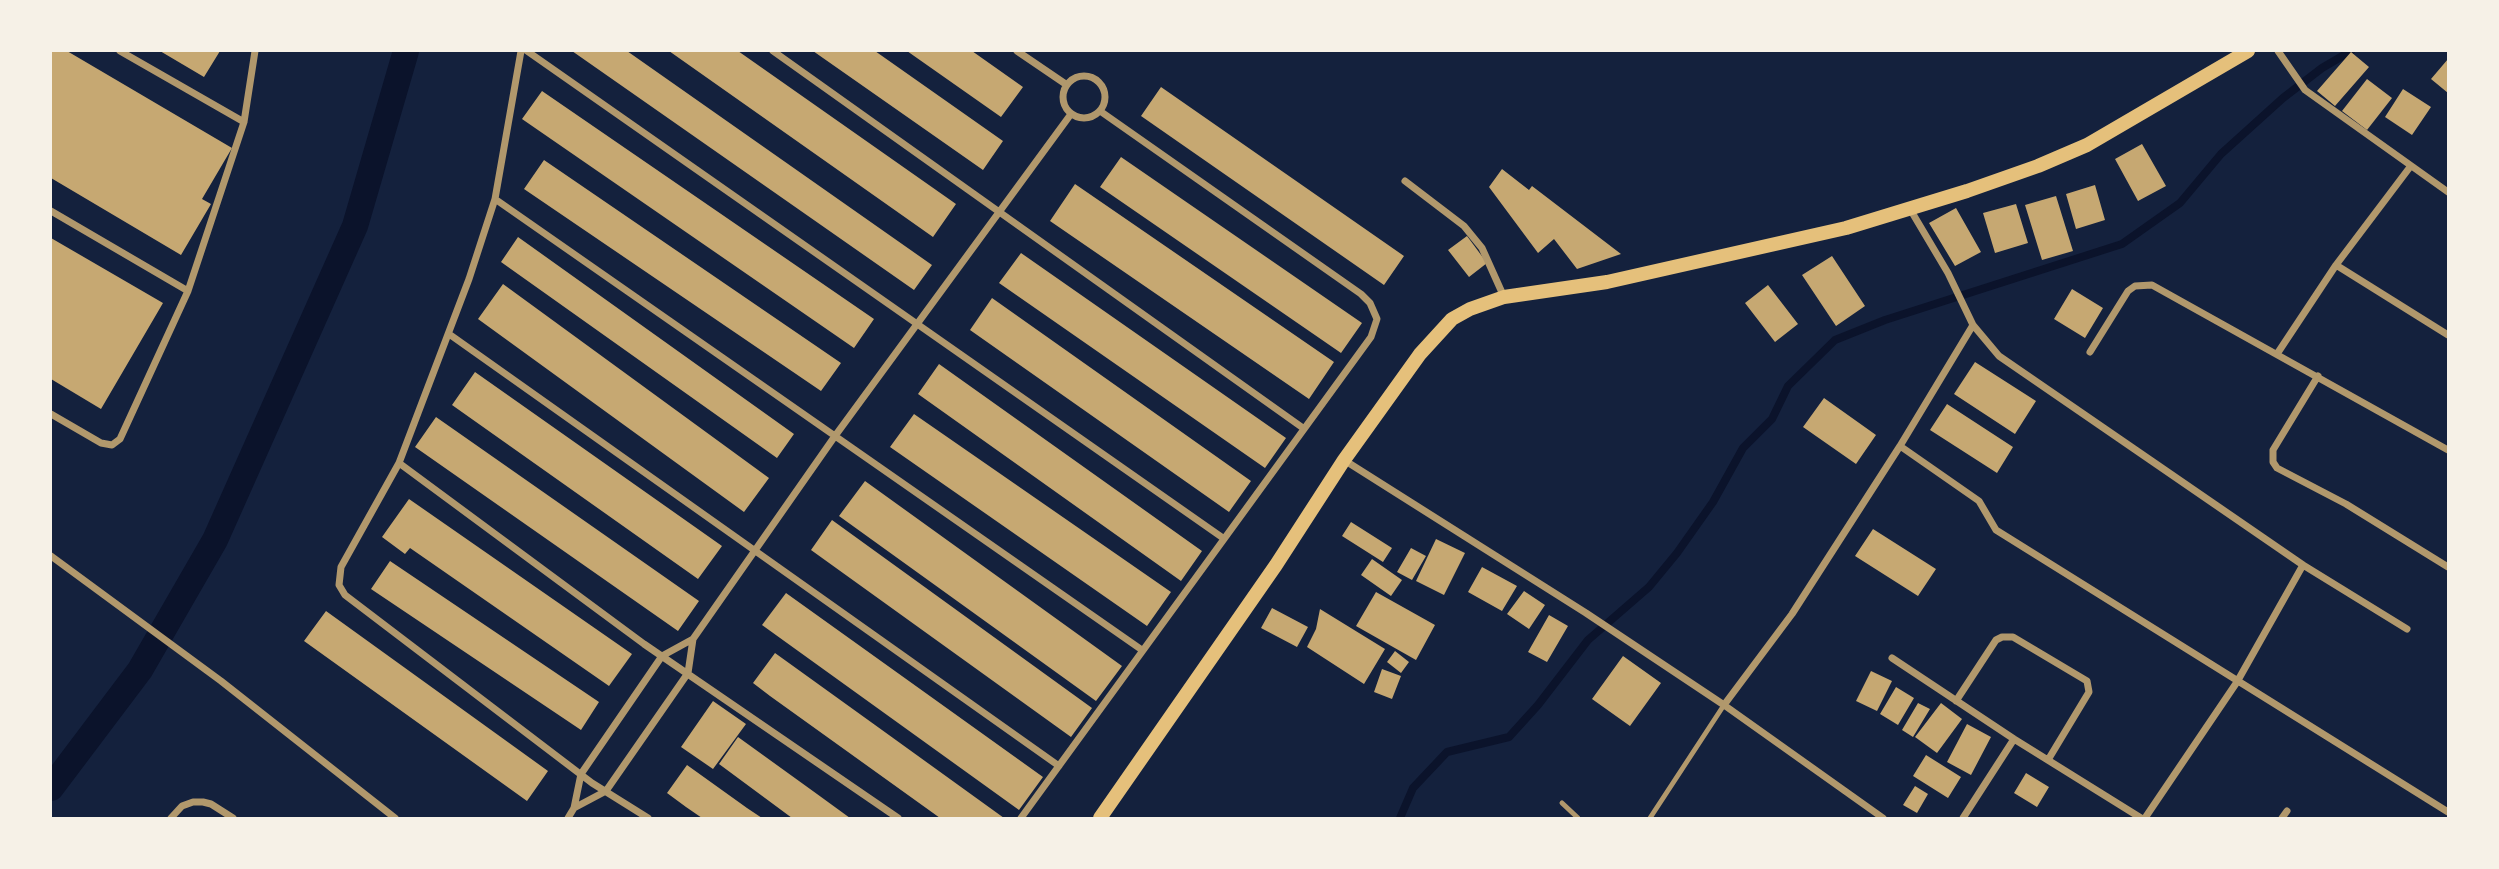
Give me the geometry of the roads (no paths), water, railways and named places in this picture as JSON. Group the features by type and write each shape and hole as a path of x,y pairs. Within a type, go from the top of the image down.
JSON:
{"main road":[{"path":"1100,818 1276,565 1344,460 1420,354 1452,319 1470,309 1504,297 1607,282 1846,228 1967,191 2087,145 2248,51"}],"street":[{"path":"120,51 244,122"},
{"path":"51,414 101,443 116,444 120,439 188,291 244,122 255,51"},
{"path":"521,51 495,199 449,334 399,463 341,567 338,578 341,590 581,774 648,818"},
{"path":"527,51 1223,538"},
{"path":"773,51 1303,428"},
{"path":"1017,51 1067,85"},
{"path":"2278,51 2305,90 2448,192"},
{"path":"1080,76 1096,80 1105,94 1100,111 1090,117 1072,114 1063,101 1067,85 1080,76"},
{"path":"1021,818 1371,337 1377,319 1370,303 1361,295 1100,111"},
{"path":"568,818 575,808 581,774 663,656 693,639 835,436 1072,114"},
{"path":"2277,354 2336,265 2410,167"},
{"path":"1405,181 1464,226 1482,248 1504,297"},
{"path":"495,199 1142,650"},
{"path":"1909,208 1948,273 1973,325 1999,356 2303,565 2407,629"},
{"path":"51,211 188,291"},
{"path":"2336,265 2448,335"},
{"path":"2090,352 2127,291 2134,286 2152,285 2448,450"},
{"path":"1724,705 1792,614 1900,446 1973,325"},
{"path":"449,334 1059,766"},
{"path":"2318,376 2273,450 2273,462 2277,468 2346,504 2448,567"},
{"path":"1900,446 1979,501 1996,530 2448,812"},
{"path":"1344,460 1586,613 1724,705 1883,818"},
{"path":"399,463 663,656 898,818"},
{"path":"51,556 221,681 395,818"},
{"path":"1892,658 2014,739 2143,818 2237,682 2303,565"},
{"path":"1956,701 1996,640 2002,636 2013,637 2087,681 2089,692 2048,760"},
{"path":"575,808 606,791 688,673 693,639"},
{"path":"1963,818 2014,739"},
{"path":"171,818 182,806 203,802 233,818"}],"lane":[{"path":"1650,818 1724,705"},
{"path":"1562,803 1578,818"}],"waterway":[{"path":"51,788 140,670 215,540 355,226 406,51"},
{"path":"1400,818 1413,788 1447,752 1509,737 1538,705 1588,640 1649,587 1713,502 1743,448 1772,419 1788,386 1835,340 1885,320 2122,244 2180,203 2221,154 2283,98 2322,68 2351,51"}]}
